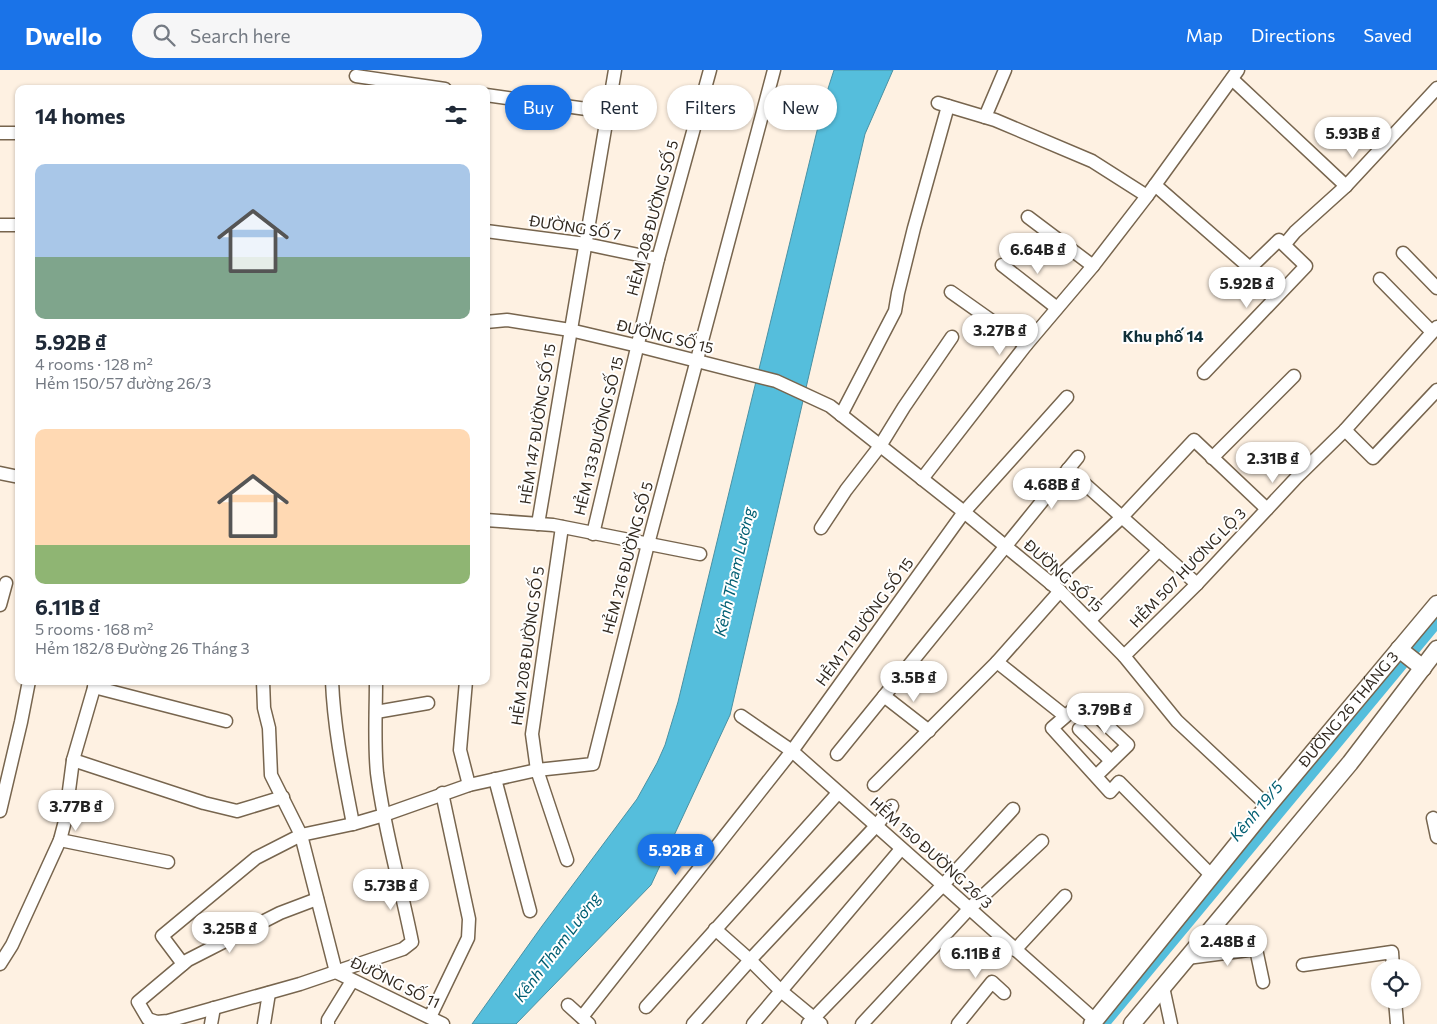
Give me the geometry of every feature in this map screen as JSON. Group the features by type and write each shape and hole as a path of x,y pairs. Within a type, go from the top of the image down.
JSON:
{"street":[{"name":"HẺM 147 ĐƯỜNG SỐ 15","path":"612,85 615,70"},
{"name":"HẺM 208 ĐƯỜNG SỐ 5","path":"638,346 658,259 710,70"},
{"name":"HẺM 216 ĐƯỜNG SỐ 5","path":"183,964 162,936 256,858 301,835 384,815 469,785 537,770 593,764 648,544 774,70"},
{"path":"985,117 1005,70"},
{"path":"922,479 1026,345 1093,266 1147,196 1235,75 1346,186"},
{"path":"356,76 418,85"},
{"path":"1285,244 1295,232 1346,186 1437,88"},
{"path":"490,96 582,108"},
{"path":"840,415 896,311 898,293 943,104 985,117 1092,161 1147,196"},
{"name":"HẺM 147 ĐƯỜNG SỐ 15","path":"538,524 605,130"},
{"path":"0,132 15,133"},
{"path":"1155,184 1250,268 1279,240 1306,266 1204,373"},
{"path":"1028,217 1093,266"},
{"path":"0,225 15,225"},
{"name":"ĐƯỜNG SỐ 7","path":"490,232 586,244 658,259"},
{"path":"1403,253 1437,288"},
{"path":"1002,265 1057,308"},
{"path":"1380,279 1434,329"},
{"path":"951,292 1026,345"},
{"name":"ĐƯỜNG SỐ 15","path":"490,322 507,320 570,330 638,346 776,381 830,406 1056,588 1124,656 1177,721 1268,806"},
{"name":"HẺM 507 HƯƠNG LỘ 3","path":"1124,656 1197,584 1345,430 1434,329"},
{"path":"821,528 846,490 880,446 904,407 952,338"},
{"name":"HẺM 133 ĐƯỜNG SỐ 15","path":"593,534 638,346"},
{"path":"1212,458 1294,376"},
{"path":"1345,430 1373,458 1437,390"},
{"name":"HẺM 71 ĐƯỜNG SỐ 15","path":"586,1020 792,751 964,512 1067,397"},
{"path":"874,785 997,662 1056,588 1194,440 1267,509"},
{"path":"837,754 1078,457"},
{"path":"1068,469 1197,584"},
{"path":"0,474 15,476"},
{"path":"490,520 562,527 700,554"},
{"name":"HẺM 208 ĐƯỜNG SỐ 5","path":"562,527 532,734 537,770 567,860"},
{"path":"1090,620 1159,550"},
{"path":"0,605 6,584"},
{"name":"ĐƯỜNG 26 THÁNG 3","path":"1132,1024 1350,763 1410,658 1437,604"},
{"name":"ĐƯỜNG 26 THÁNG 3","path":"1094,1022 1268,806 1410,658 1437,649"},
{"path":"997,662 1065,716"},
{"path":"0,811 28,685"},
{"path":"0,964 12,945 60,840 65,821 73,760 95,685"},
{"path":"99,685 226,721"},
{"name":"ĐƯỜNG SỐ 11","path":"262,685 264,708 269,728 271,775 284,797 301,835 336,972 443,1024"},
{"path":"332,685 333,712 338,748 353,824"},
{"path":"317,899 280,913 188,960 138,1002 148,1019 157,1022 168,1021 269,993 404,949 412,942 384,815 377,773 376,685"},
{"path":"466,685 460,750 469,785"},
{"path":"884,696 928,731"},
{"path":"1096,776 1128,745 1082,702 1052,728 1110,792 1119,782 1212,876"},
{"path":"376,712 428,703"},
{"name":"HẺM 150 ĐƯỜNG 26/3","path":"741,716 792,751 1094,1022"},
{"path":"1079,729 1111,761"},
{"path":"73,760 204,803 237,811 284,797"},
{"path":"495,779 530,912"},
{"path":"430,1017 468,938 469,919 442,793"},
{"path":"646,1007 838,793"},
{"path":"693,1024 750,960 876,826 892,806"},
{"path":"715,929 814,1022 1013,809"},
{"path":"1433,818 1437,836"},
{"path":"60,840 168,862"},
{"path":"862,1024 969,909 1042,841"},
{"path":"753,1024 901,849"},
{"path":"1015,950 1065,896"},
{"path":"1187,958 1256,949 1263,982"},
{"path":"1304,965 1392,952 1392,959"},
{"path":"328,1024 328,1020 352,981"},
{"path":"958,1024 992,982 1004,992"},
{"path":"1163,987 1171,1024"},
{"path":"264,1024 269,993"},
{"path":"568,1005 586,1020"},
{"path":"211,1024 214,1008"},
{"path":"1396,1009 1397,1024"}],"water":[{"name":"Kênh Tham Lương","path":"834,70 893,70 865,134 730,715 651,885 516,1024 472,1024 542,926 637,799 665,745 678,702 817,130 837,130 837,85 829,85"}],"waterway":[{"name":"Kênh 19/5","path":"1102,1024 1437,620"}],"district":[{"name":"Khu phố 14","path":"1163,336"}]}
